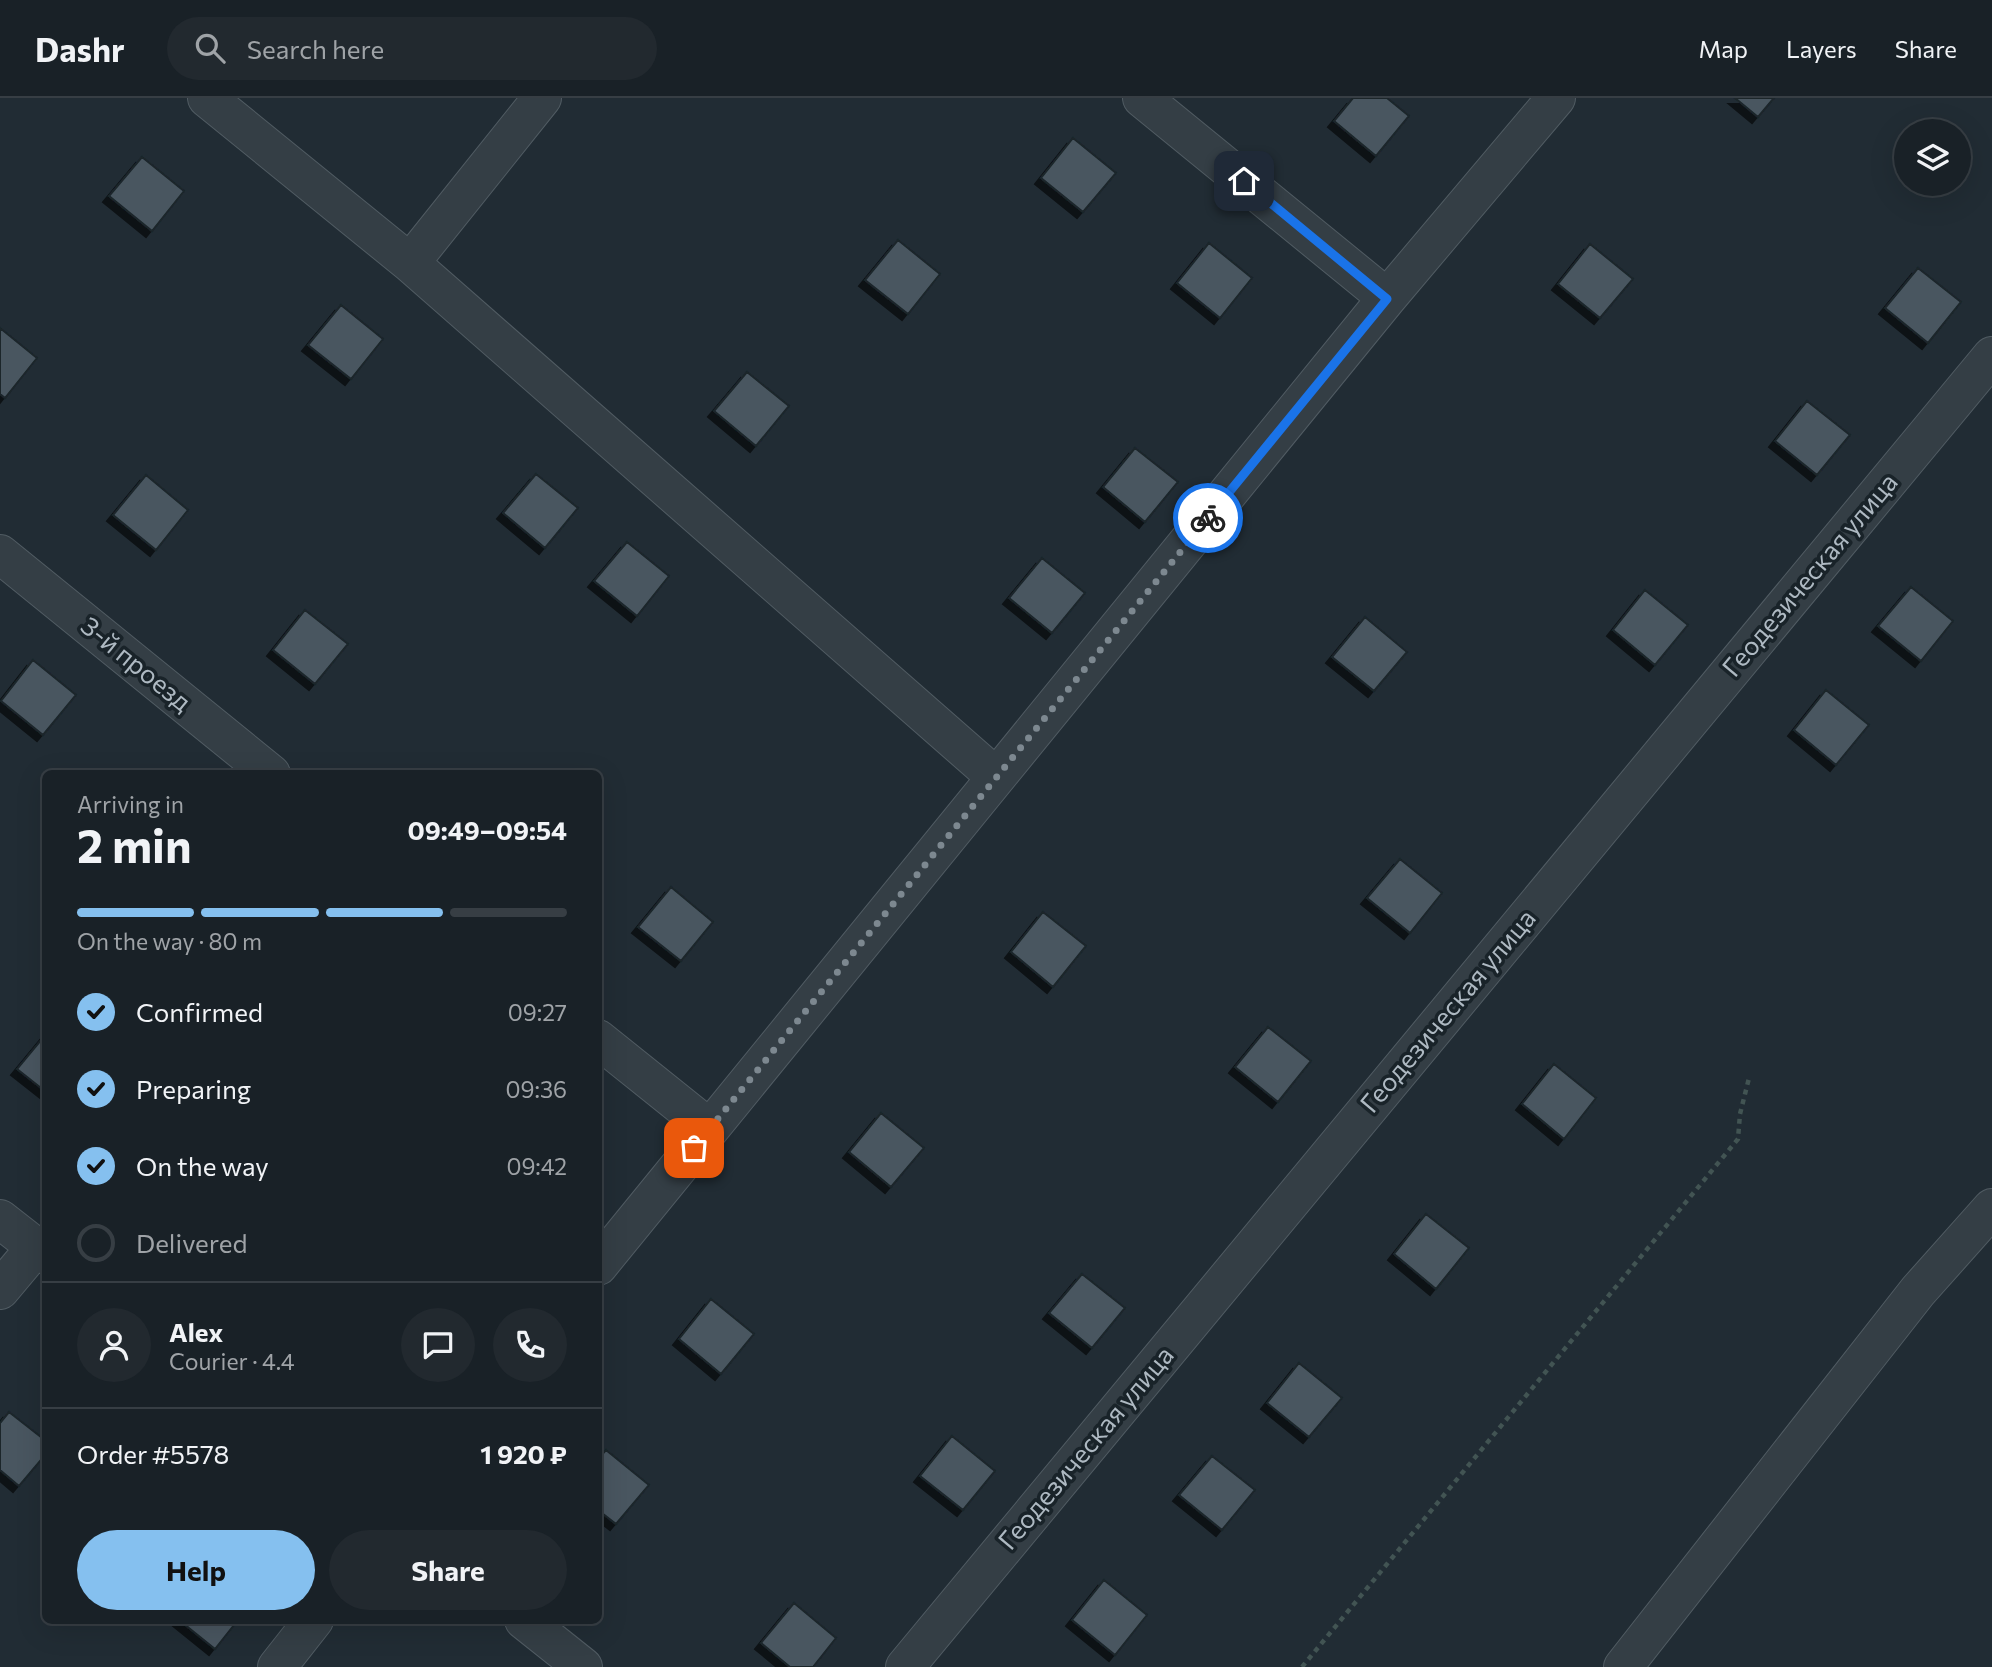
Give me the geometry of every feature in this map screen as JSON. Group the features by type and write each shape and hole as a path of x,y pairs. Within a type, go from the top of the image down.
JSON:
{"street":[{"path":"207,98 410,263 996,777"},
{"path":"410,263 542,98"},
{"path":"1142,98 1387,299"},
{"path":"602,1261 1387,299 1556,98"},
{"name":"Геодезическая улица","path":"905,1667 1992,356"},
{"name":"3-й проезд","path":"0,554 266,770"},
{"path":"602,1042 709,1128"},
{"path":"0,1219 41,1251 0,1290"},
{"path":"1623,1667 1918,1292 1988,1222"},
{"path":"277,1667 311,1624"},
{"path":"529,1624 583,1667"}],"path":[{"path":"1302,1667 1738,1139 1740,1114 1749,1078"}],"building":[{"path":"1353,98 1387,98 1409,116 1376,156 1334,121"},
{"path":"1735,98 1774,98 1758,117"},
{"path":"1073,138 1116,173 1083,212 1041,178"},
{"path":"142,157 184,191 152,231 109,196"},
{"path":"898,240 940,274 908,314 865,280"},
{"path":"1209,243 1252,278 1220,318 1177,283"},
{"path":"1590,244 1633,279 1600,318 1558,284"},
{"path":"1918,268 1961,302 1928,343 1885,308"},
{"path":"341,305 383,339 351,379 308,345"},
{"path":"0,328 37,358 5,398 0,394"},
{"path":"747,372 789,406 756,446 714,411"},
{"path":"1807,401 1850,435 1817,475 1775,441"},
{"path":"1135,448 1178,482 1145,522 1103,487"},
{"path":"536,474 578,508 545,548 503,513"},
{"path":"146,475 188,510 156,550 113,515"},
{"path":"627,542 669,576 637,616 594,581"},
{"path":"1042,558 1085,593 1052,633 1009,598"},
{"path":"1911,587 1953,621 1921,661 1878,626"},
{"path":"1645,590 1688,625 1655,665 1613,630"},
{"path":"305,610 348,644 315,684 273,650"},
{"path":"1365,617 1407,652 1374,691 1332,657"},
{"path":"33,660 76,695 43,735 1,701"},
{"path":"1826,690 1869,725 1836,765 1794,730"},
{"path":"1400,859 1442,893 1410,933 1367,898"},
{"path":"671,887 713,922 681,961 638,927"},
{"path":"1043,912 1086,946 1053,987 1011,952"},
{"path":"1268,1027 1311,1061 1278,1102 1235,1067"},
{"path":"42,1039 42,1089 17,1069"},
{"path":"1554,1064 1596,1098 1564,1139 1522,1104"},
{"path":"881,1113 924,1148 891,1187 849,1152"},
{"path":"1426,1214 1469,1248 1436,1289 1394,1254"},
{"path":"1082,1274 1125,1308 1092,1348 1049,1313"},
{"path":"711,1299 754,1334 721,1374 679,1339"},
{"path":"1299,1363 1342,1398 1309,1437 1267,1403"},
{"path":"9,1412 42,1438 42,1459 19,1486 0,1470 0,1423"},
{"path":"952,1436 995,1471 963,1510 920,1476"},
{"path":"606,1450 649,1485 616,1524 602,1513 602,1454"},
{"path":"1212,1456 1255,1490 1222,1530 1179,1495"},
{"path":"1104,1580 1147,1615 1115,1655 1072,1620"},
{"path":"794,1603 836,1638 813,1667 790,1667 761,1643"},
{"path":"184,1624 235,1624 215,1649"}],"way so far":[{"path":"694,1148 1208,518"}],"route":[{"path":"1208,518 1387,299 1244,181"}]}
